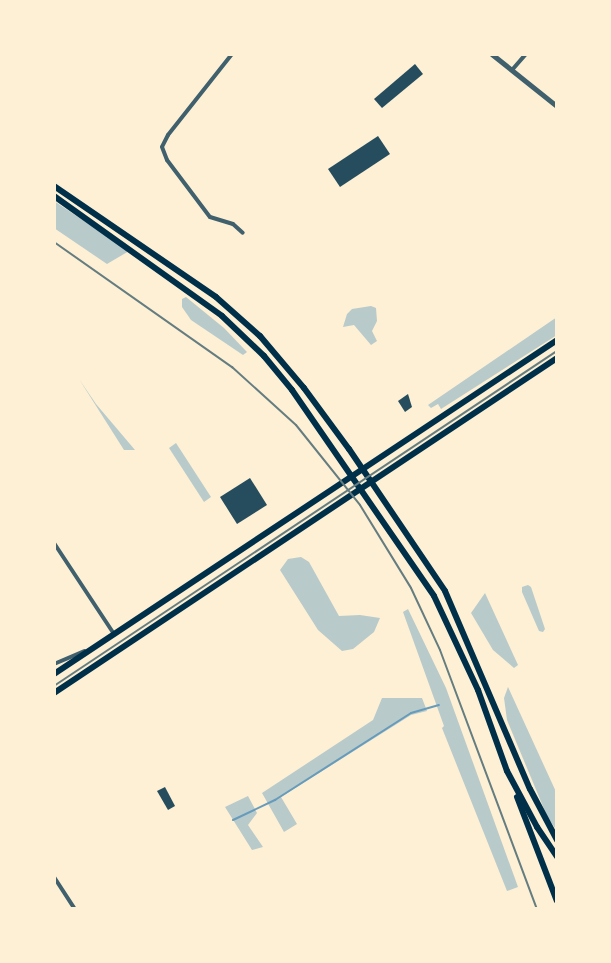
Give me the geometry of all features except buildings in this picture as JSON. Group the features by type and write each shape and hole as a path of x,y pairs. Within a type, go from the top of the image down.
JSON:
{"main road":[{"path":"54,186 206,290 238,315 279,358 349,449 435,575 455,611 530,789 557,840"},
{"path":"54,196 202,301 248,339 292,390 423,578 452,631 478,690 557,901"},
{"path":"54,674 557,340"},
{"path":"54,693 557,358"},
{"path":"507,771 537,827 557,857"}],"street":[{"path":"232,54 168,135 162,147 166,160 210,217 233,224 243,233"},
{"path":"492,54 557,106"},
{"path":"512,70 525,54"},
{"path":"54,543 114,634"},
{"path":"54,664 98,645"},
{"path":"54,877 75,909"}],"shaded area":[{"path":"54,201 129,251 107,264 54,228"},
{"path":"186,297 224,328 247,352 243,355 191,320 182,307 182,299"},
{"path":"371,306 376,308 377,321 372,331 377,341 371,345 354,325 343,327 347,314 352,309"},
{"path":"557,317 557,335 441,409 438,404 431,408 428,405"},
{"path":"79,379 96,404 135,450 124,450"},
{"path":"176,443 211,497 204,502 169,448"},
{"path":"301,557 309,562 339,616 360,615 380,618 374,632 353,649 342,651 318,630 280,570 288,559"},
{"path":"528,585 531,587 545,629 543,632 539,631 522,592 522,587"},
{"path":"485,593 518,665 514,668 493,650 471,613"},
{"path":"408,609 446,688 518,887 507,891 442,728 444,726 403,612"},
{"path":"508,687 557,794 557,831 547,816 507,720 504,698"},
{"path":"382,698 422,698 427,711 411,715 281,797 297,824 284,832 262,793 373,720"},
{"path":"248,796 257,813 248,825 263,847 252,850 225,807"}],"waterway":[{"path":"233,820 275,800 411,713 439,705"}],"tram line":[{"path":"54,686 557,351"}],"railway":[{"path":"54,242 232,367 296,425 360,505 411,588 440,650 537,909"}]}
